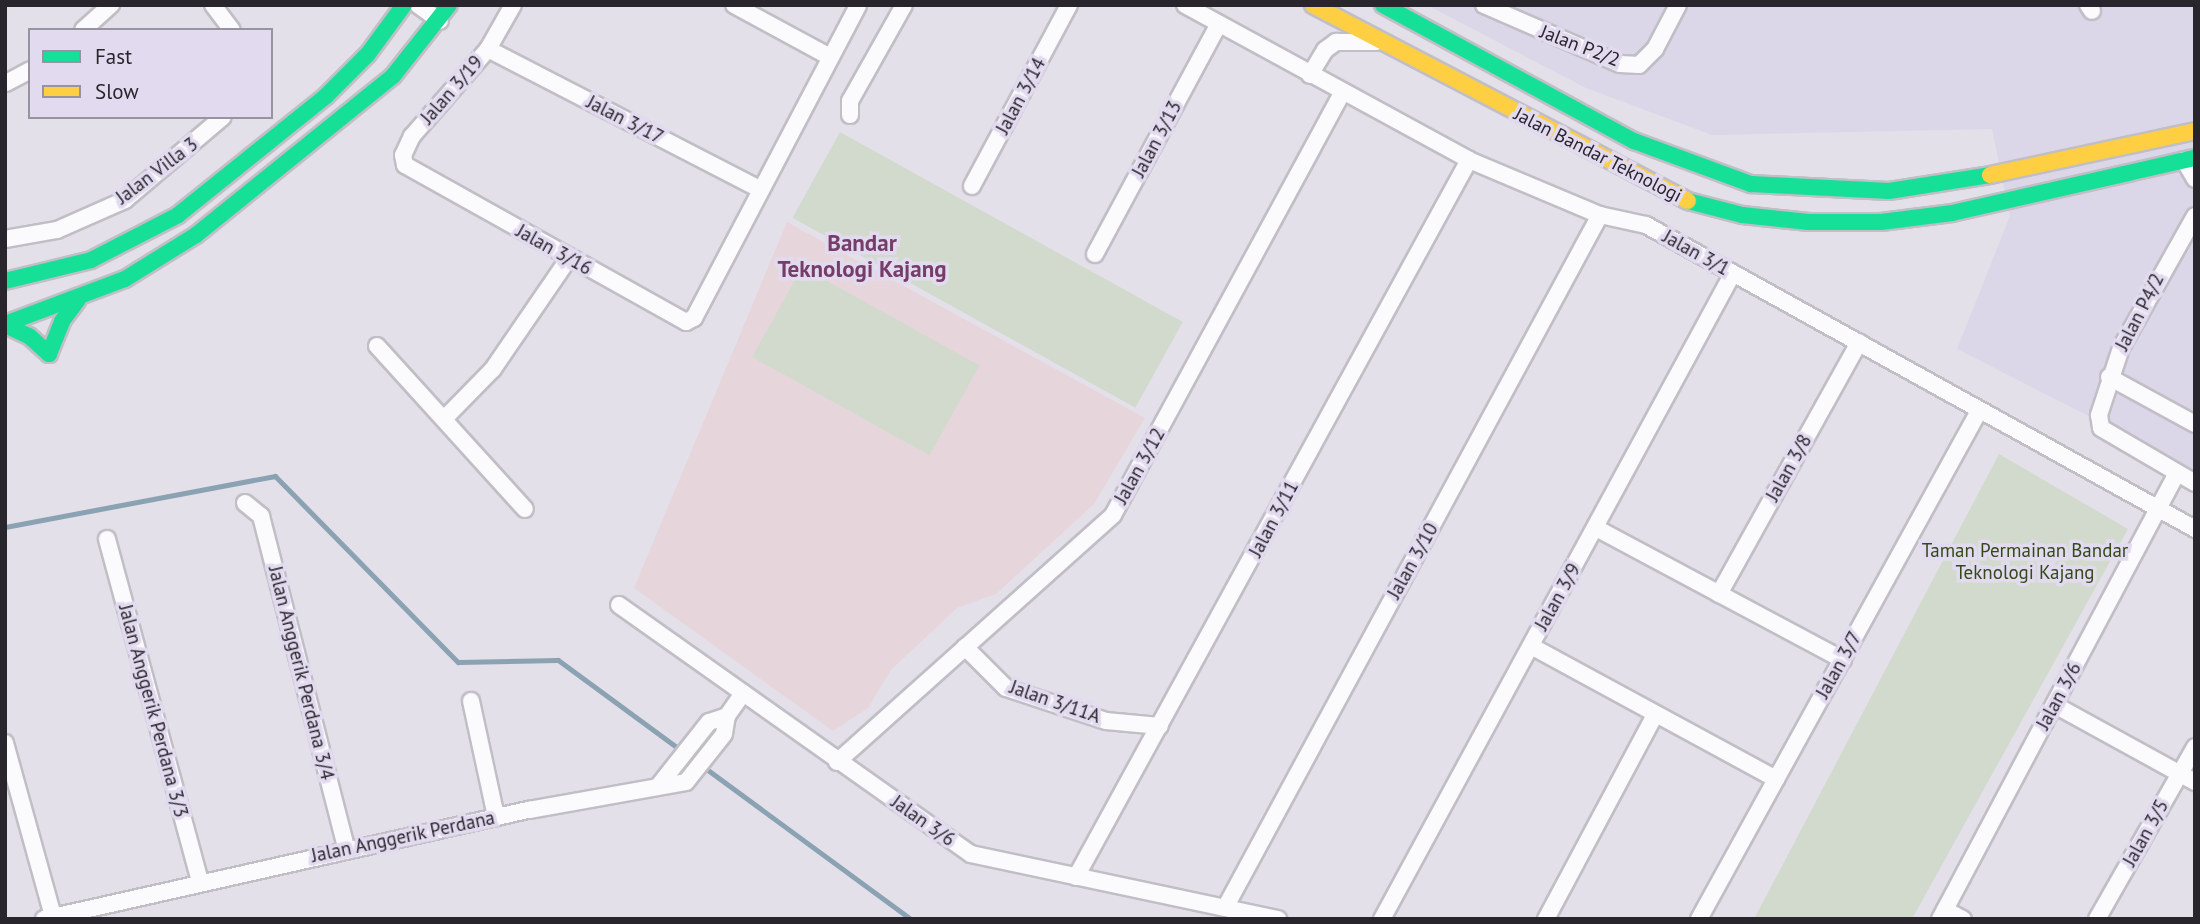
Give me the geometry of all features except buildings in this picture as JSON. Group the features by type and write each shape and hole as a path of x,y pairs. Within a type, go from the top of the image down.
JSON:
{"street":[{"path":"85,28 111,5"},
{"path":"213,5 230,28"},
{"path":"5,281 90,260 178,215 326,96 368,54 404,5"},
{"path":"418,5 440,21"},
{"path":"5,325 80,299 159,261 233,208 393,76 440,21 449,5"},
{"name":"Jalan 3/19","path":"415,172 405,165 403,155 412,136 488,49 513,5"},
{"path":"734,5 830,57"},
{"path":"761,190 858,5"},
{"path":"850,115 850,102 904,5"},
{"name":"Jalan 3/14","path":"972,186 1069,5"},
{"name":"Jalan 3/1","path":"1185,5 1468,160 1600,215 1646,225 2195,529"},
{"name":"Jalan Bandar Teknologi","path":"1313,5 1678,198 1742,215 1809,222 1881,222 1952,213 2189,159"},
{"name":"Jalan Bandar Teknologi","path":"1383,5 1634,141 1751,184 1889,191 1961,181 2195,131"},
{"name":"Jalan P2/2","path":"1484,5 1620,64 1639,65 1655,49 1678,5"},
{"name":"Jalan 3/13","path":"1095,254 1219,24"},
{"path":"1426,66 1439,58 1434,33"},
{"path":"1310,75 1325,50 1336,42 1382,42"},
{"name":"Jalan 3/17","path":"488,49 761,190"},
{"path":"6,83 28,71"},
{"name":"Jalan 3/12","path":"838,762 1113,515 1343,92"},
{"name":"Jalan Villa 3","path":"5,239 57,230 125,200 221,119"},
{"path":"2189,159 2195,179"},
{"name":"Jalan 3/11","path":"1076,877 1468,160"},
{"name":"Jalan 3/16","path":"415,172 675,318 687,322 694,318 761,190"},
{"name":"Jalan 3/10","path":"1224,908 1600,215"},
{"name":"Jalan P4/2","path":"2177,473 2101,428 2099,415 2109,377 2168,258 2195,216"},
{"path":"444,419 493,369 569,258"},
{"name":"Jalan 3/9","path":"1382,919 1733,273"},
{"path":"5,325 29,336 49,354 62,321 80,299"},
{"name":"Jalan 3/8","path":"1719,594 1859,342"},
{"path":"377,346 525,509"},
{"path":"2109,377 2195,424"},
{"name":"Jalan 3/7","path":"1699,919 1979,411"},
{"path":"2177,473 2195,483"},
{"name":"Jalan 3/6","path":"1942,914 2177,473"},
{"name":"Jalan Anggerik Perdana 3/4","path":"245,503 261,516 346,850"},
{"path":"1596,528 1843,660"},
{"name":"Jalan Anggerik Perdana 3/3","path":"107,539 200,882"},
{"name":"Jalan 3/6","path":"619,605 971,854 1278,919"},
{"path":"1531,646 1776,779"},
{"name":"Jalan 3/11A","path":"965,647 1006,688 1106,720 1160,726"},
{"name":"Jalan Anggerik Perdana","path":"49,918 496,817 686,782 724,734 727,716 743,694"},
{"path":"471,701 496,817"},
{"path":"2055,705 2195,782"},
{"path":"1546,919 1655,715"},
{"path":"660,785 670,767 709,722 727,716"},
{"path":"5,743 49,918"},
{"name":"Jalan 3/5","path":"2097,919 2195,747"},
{"path":"1942,914 1963,919"}],"shaded area":[{"path":"1427,5 2195,5 2195,470 1957,349 2010,216 1992,129 1712,135 1586,88"},
{"path":"787,222 1145,418 1094,504 996,594 957,608 891,670 868,708 833,731 634,588"}],"green space":[{"path":"840,132 1183,322 1135,408 792,218"},
{"path":"802,267 980,365 930,456 752,357"},
{"name":"Taman Permainan Bandar Teknologi Kajang","path":"1999,454 2128,529 1912,919 1754,919"}],"waterway":[{"path":"5,527 275,476 458,662 558,660 911,919"}],"traffic: fast":[{"path":"5,281 91,260 178,215 326,96 368,54 404,5"},
{"path":"5,324 125,279 196,235 393,76 449,5"},
{"path":"1383,5 1634,141 1751,184 1889,191 1990,175"},
{"path":"1688,201 1742,215 1809,222 1881,222 1952,213 2195,158"},
{"path":"5,325 29,336 49,354 62,321 78,300"}],"traffic: slow":[{"path":"1313,5 1688,201"},
{"path":"1990,175 2195,131"}],"district":[{"name":"Bandar Teknologi Kajang","path":"862,256"}]}
